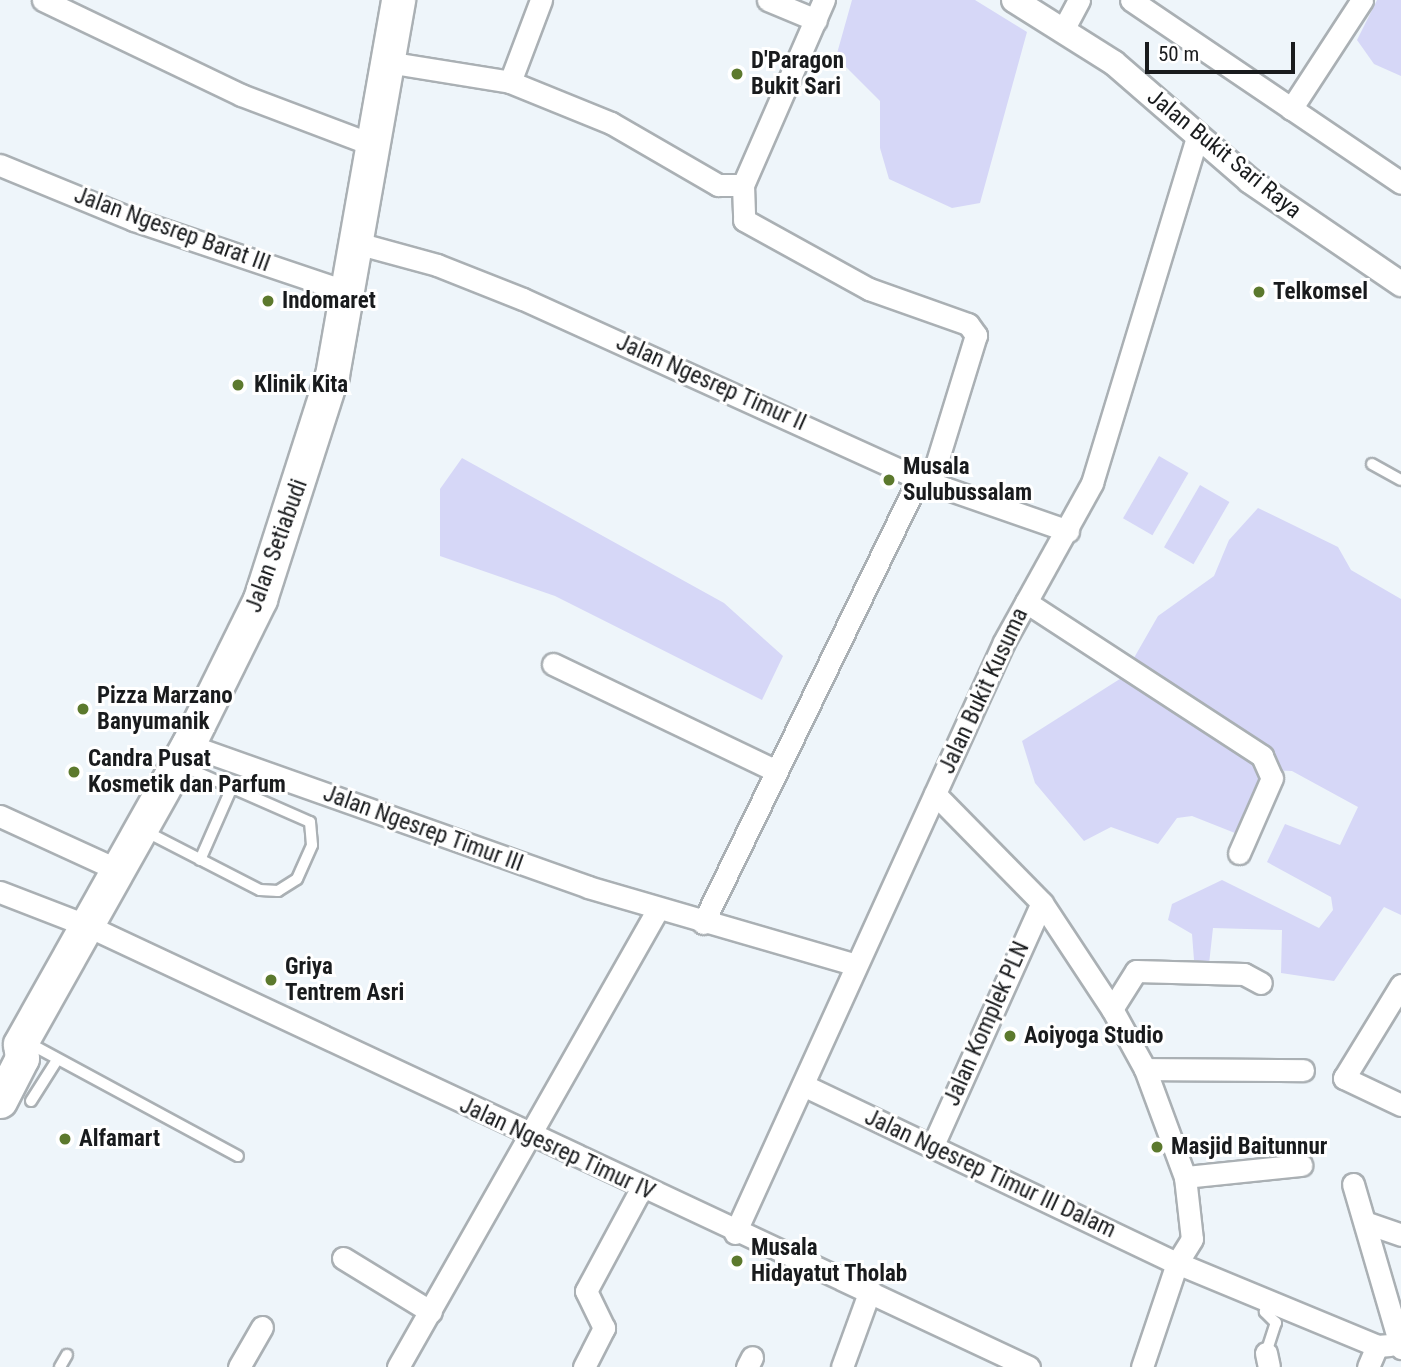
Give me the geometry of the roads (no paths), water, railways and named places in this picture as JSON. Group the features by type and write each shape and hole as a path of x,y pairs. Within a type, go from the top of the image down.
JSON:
{"highway":[{"name":"Jalan Setiabudi","path":"16,1101 22,1058 14,1045 88,926 183,754 260,599 308,461 332,375 352,242 398,0"}],"street":[{"path":"43,0 241,95 371,144"},
{"path":"510,82 541,0"},
{"path":"768,0 816,20"},
{"path":"703,923 776,771 925,480 976,335 968,324 869,289 744,220 743,184 824,0"},
{"name":"Jalan Bukit Sari Raya","path":"1014,0 1114,62 1197,137 1401,284"},
{"path":"1063,30 1079,0"},
{"path":"1131,0 1401,183"},
{"path":"1292,109 1362,0"},
{"path":"387,62 510,82 611,123 718,185 743,184"},
{"name":"Jalan Bukit Kusuma","path":"735,1233 856,965 1026,602 1068,531 1092,483 1197,137"},
{"name":"Jalan Ngesrep Barat III","path":"0,165 135,220 345,291"},
{"name":"Jalan Ngesrep Timur II","path":"352,242 437,265 523,299 925,480 1068,531"},
{"path":"1026,602 1262,756 1272,778 1239,853"},
{"path":"553,664 776,771"},
{"name":"Jalan Ngesrep Timur III","path":"183,754 658,909 856,965"},
{"path":"935,794 1042,904 1112,1009 1144,1069 1185,1177 1192,1239 1177,1263 1142,1367"},
{"path":"0,816 118,870"},
{"name":"Jalan Ngesrep Timur IV","path":"0,892 88,926 531,1139 735,1233 870,1290 1029,1367"},
{"name":"Jalan Komplek PLN","path":"933,1145 1042,904"},
{"path":"398,1367 531,1139 658,909"},
{"path":"1112,1009 1136,971 1244,974 1261,983"},
{"path":"1401,985 1347,1067 1344,1078 1350,1087 1401,1105"},
{"path":"1144,1069 1303,1070"},
{"name":"Jalan Ngesrep Timur III Dalam","path":"803,1085 1177,1263 1269,1301 1391,1346"},
{"path":"1185,1177 1301,1166"},
{"path":"1353,1184 1367,1223 1391,1346 1368,1367"},
{"path":"584,1367 604,1328 586,1291 641,1189"},
{"path":"1367,1223 1401,1235"},
{"path":"342,1258 431,1312"},
{"path":"842,1367 870,1290"},
{"path":"239,1367 262,1327"}],"lane":[{"path":"1372,464 1401,480"},
{"path":"141,829 260,890 278,891 297,879 312,845 303,817 232,787 183,754"},
{"path":"200,860 232,787"},
{"path":"14,1045 57,1060 238,1156"},
{"path":"16,1101 57,1060"},
{"path":"1268,1360 1276,1323 1265,1311 1269,1301"},
{"path":"60,1367 67,1355"}],"place":[{"name":"D'Paragon Bukit Sari","path":"737,74"},
{"name":"Telkomsel","path":"1259,292"},
{"name":"Indomaret","path":"268,301"},
{"name":"Klinik Kita","path":"238,385"},
{"name":"Musala Sulubussalam","path":"889,480"},
{"name":"Pizza Marzano Banyumanik","path":"83,709"},
{"name":"Candra Pusat Kosmetik dan Parfum","path":"74,772"},
{"name":"Griya Tentrem Asri","path":"271,980"},
{"name":"Aoiyoga Studio","path":"1010,1036"},
{"name":"Alfamart","path":"65,1139"},
{"name":"Masjid Baitunnur","path":"1157,1147"},
{"name":"Musala Hidayatut Tholab","path":"737,1261"}]}
